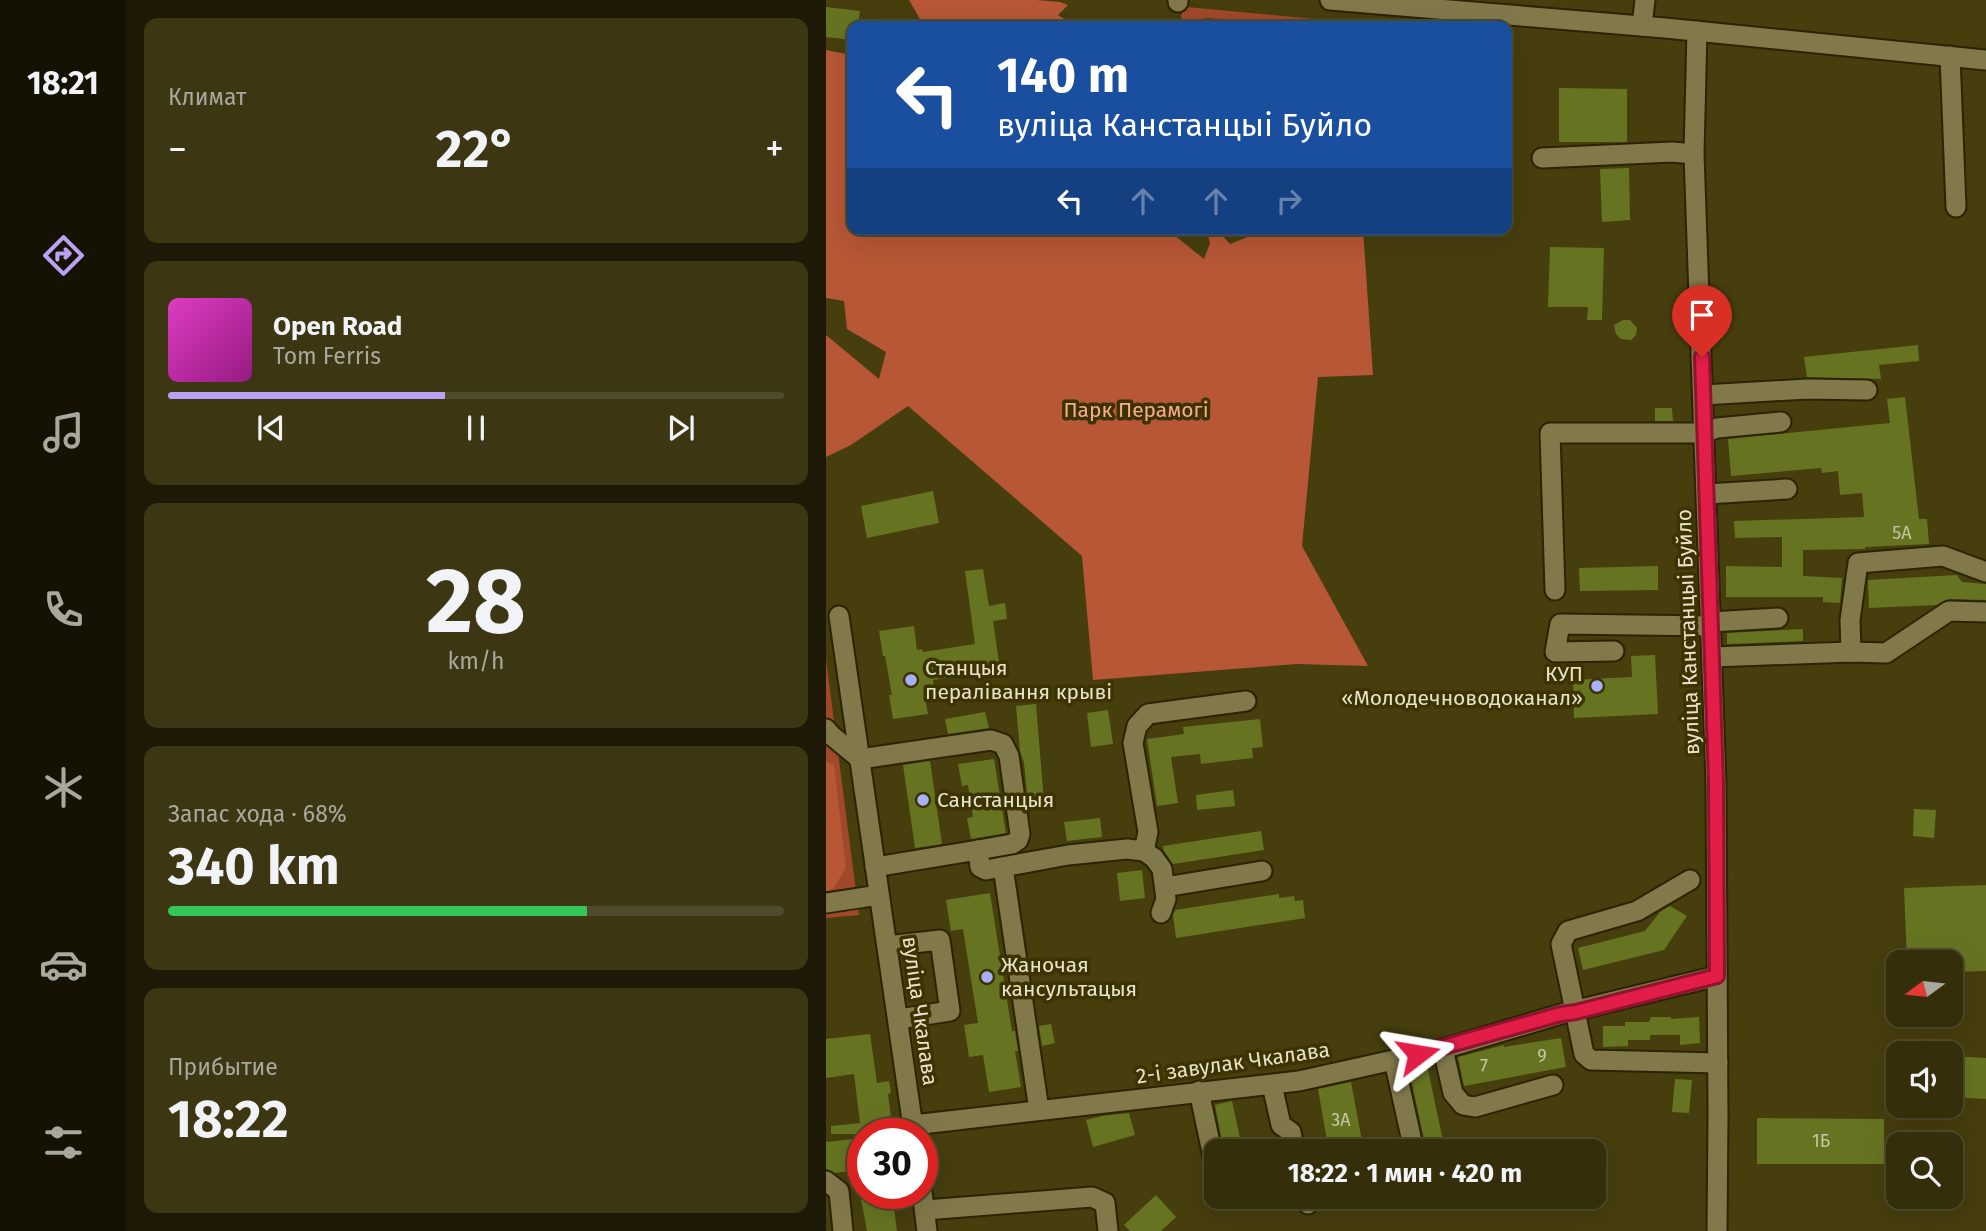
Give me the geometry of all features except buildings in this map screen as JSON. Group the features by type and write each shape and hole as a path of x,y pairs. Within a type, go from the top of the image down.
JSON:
{"street":[{"path":"1642,26 1645,0"},
{"path":"1336,5 1642,26 1986,60"},
{"name":"вуліца Канстанцыі Буйло","path":"1697,31 1694,155 1716,783 1717,1231"},
{"path":"1950,56 1956,207"},
{"path":"1542,158 1672,152 1694,155"},
{"path":"1703,395 1807,389 1867,390"},
{"path":"1555,590 1550,433 1704,433 1717,428 1781,422"},
{"path":"1707,494 1787,489"},
{"path":"1851,652 1850,620 1858,563 1943,556 1986,572"},
{"path":"1712,657 1886,653 1949,611 1986,612"},
{"name":"вуліца Чкалава","path":"839,615 912,1118"},
{"path":"1614,651 1555,652 1560,624 1712,624 1778,618"},
{"path":"1144,851 1148,832 1133,743 1137,726 1148,714 1246,701"},
{"path":"826,729 860,758 991,740 1003,744 1009,756 1020,834 1018,841 875,867"},
{"path":"978,850 980,867 986,870 1068,855 1127,849 1144,851 1154,858 1162,869 1166,899 1161,913"},
{"path":"1003,867 1039,1110"},
{"path":"1165,887 1262,871"},
{"path":"1690,880 1637,911 1568,930 1561,944 1584,1054 1591,1060 1718,1063"},
{"path":"826,902 879,895"},
{"path":"887,946 940,940 950,1011 899,1019"},
{"name":"2-і завулак Чкалава","path":"938,1126 1039,1110 1299,1081 1443,1049 1561,1014 1717,976"},
{"path":"1443,1049 1453,1093 1463,1105 1475,1107 1553,1085"},
{"path":"1394,1060 1411,1139"},
{"path":"1272,1084 1281,1125 1290,1132 1292,1139"},
{"path":"1199,1091 1209,1139"},
{"path":"826,1181 839,1191 843,1231"},
{"path":"938,1201 1092,1197 1105,1203 1108,1231"},
{"path":"924,1209 928,1231"}],"shaded area":[{"path":"1187,7 1324,21 1240,21 1208,18 1201,21 1182,21 1183,10"},
{"path":"826,659 859,915 826,918"}],"green space":[{"path":"909,0 1036,0 1068,5 1058,15 1067,21 921,21"},
{"name":"Парк Перамогі","path":"826,50 847,54 847,235 1174,235 1204,259 1210,243 1208,235 1222,235 1230,244 1250,235 1363,235 1373,375 1318,377 1302,546 1368,666 1297,664 1093,680 1082,556 908,406 851,445 826,457 826,335 879,379 886,352 847,329 844,301 826,298"},
{"path":"826,762 834,765 846,868 833,889 826,891"}],"place":[{"name":"Станцыя пералівання крыві","path":"911,680"},
{"name":"КУП «Молодечноводоканал»","path":"1597,686"},
{"name":"Санстанцыя","path":"923,800"},
{"name":"Жаночая кансультацыя","path":"987,977"}],"route":[{"path":"1418,1054 1561,1014 1717,976 1716,783 1702,357"}]}
